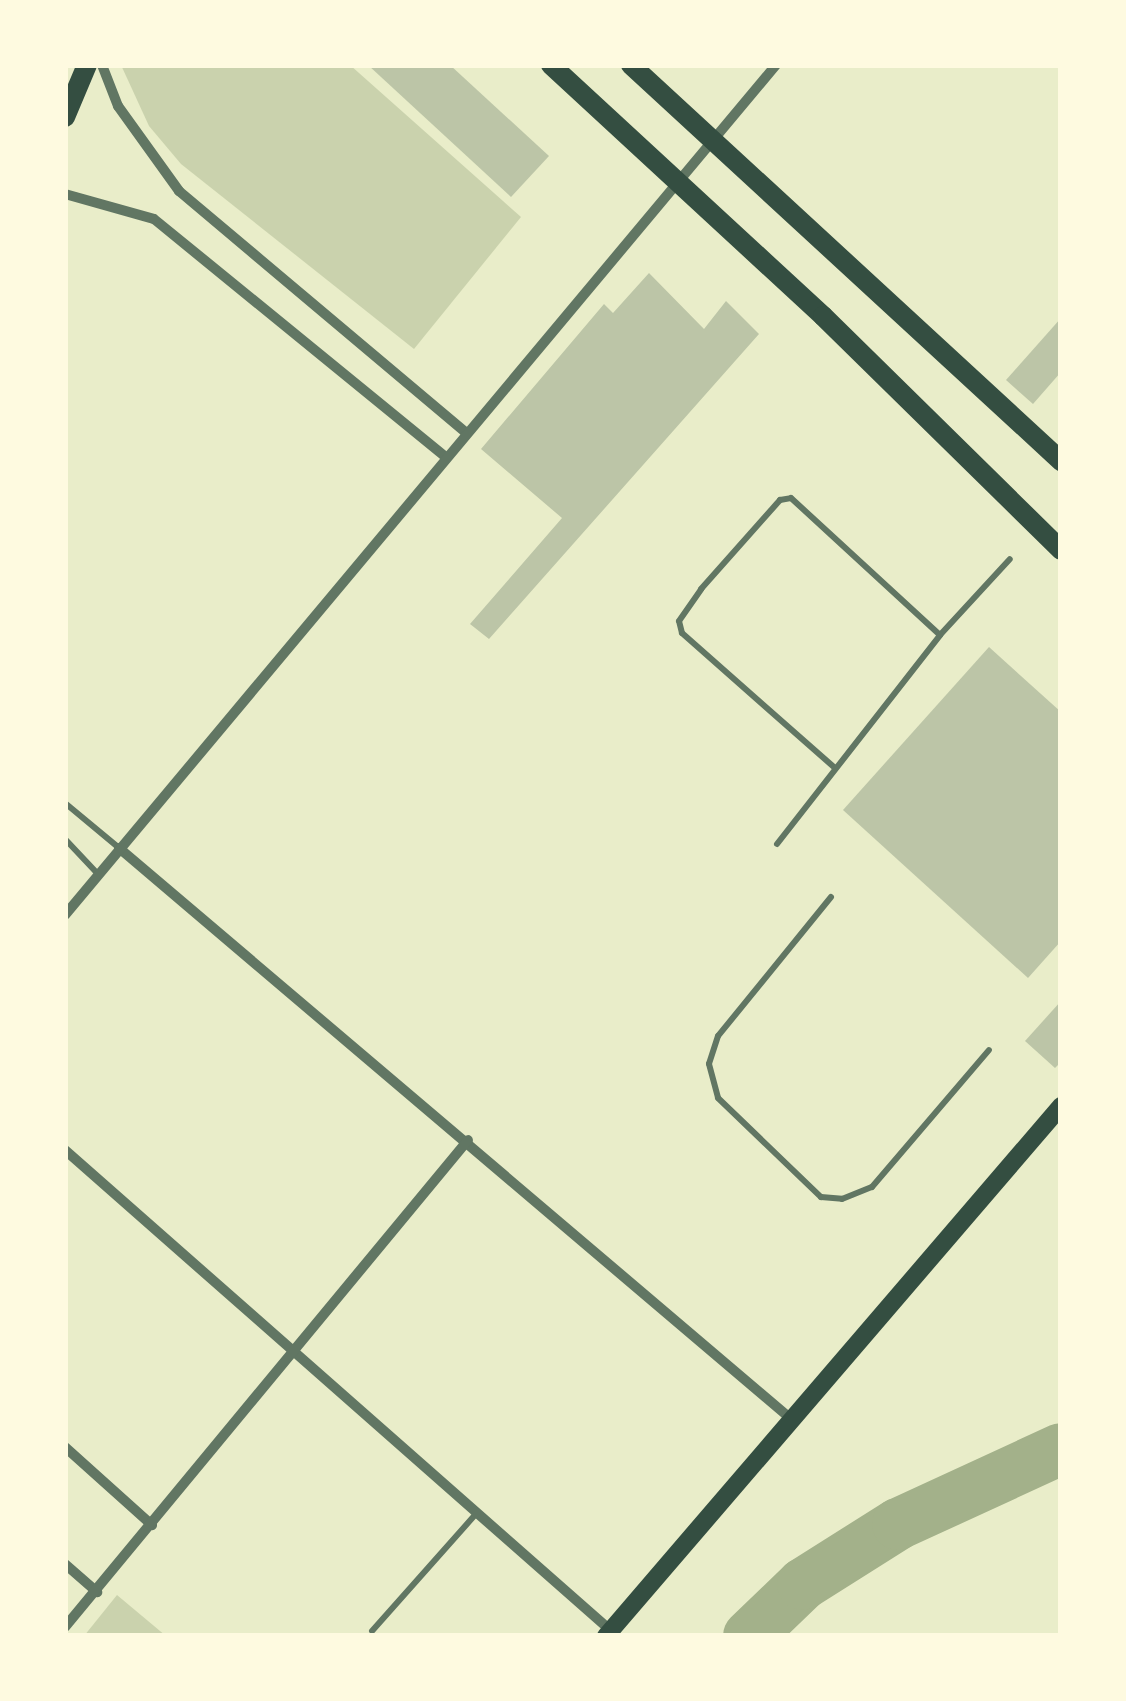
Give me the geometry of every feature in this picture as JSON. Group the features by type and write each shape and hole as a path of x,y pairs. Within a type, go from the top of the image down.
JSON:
{"main road":[{"path":"65,116 87,65"},
{"path":"550,65 679,180 1061,550"},
{"path":"631,65 1061,461"},
{"path":"608,1633 1061,1106"}],"street":[{"path":"102,65 118,106 178,192 248,243 465,432"},
{"path":"65,915 465,432 776,65"},
{"path":"65,194 154,219 445,456"},
{"path":"119,848 468,1140 790,1418"},
{"path":"65,1628 468,1140"},
{"path":"65,1150 608,1633"},
{"path":"65,1447 152,1526"},
{"path":"65,1564 97,1592"}],"lane":[{"path":"836,768 682,633 678,621 701,588 780,500 791,498 940,635"},
{"path":"776,844 940,635 1010,560"},
{"path":"65,803 119,848"},
{"path":"65,839 98,874"},
{"path":"831,898 718,1036 709,1064 718,1098 808,1185 821,1197 842,1199 872,1188 989,1050"},
{"path":"372,1630 474,1516"}],"green space":[{"path":"121,65 350,65 521,217 414,349 181,164 149,126"},
{"path":"117,1595 166,1636 84,1636"}],"building":[{"path":"368,65 450,65 549,156 511,197"},
{"path":"649,273 704,329 726,301 759,334 489,639 470,624 562,518 481,449 604,304 613,313"},
{"path":"1061,318 1061,372 1033,404 1006,380"},
{"path":"989,647 1061,712 1061,941 1028,978 843,810"},
{"path":"1061,1001 1061,1062 1055,1068 1025,1041"}],"waterway":[{"path":"749,1636 803,1584 898,1524 1061,1449"}]}
